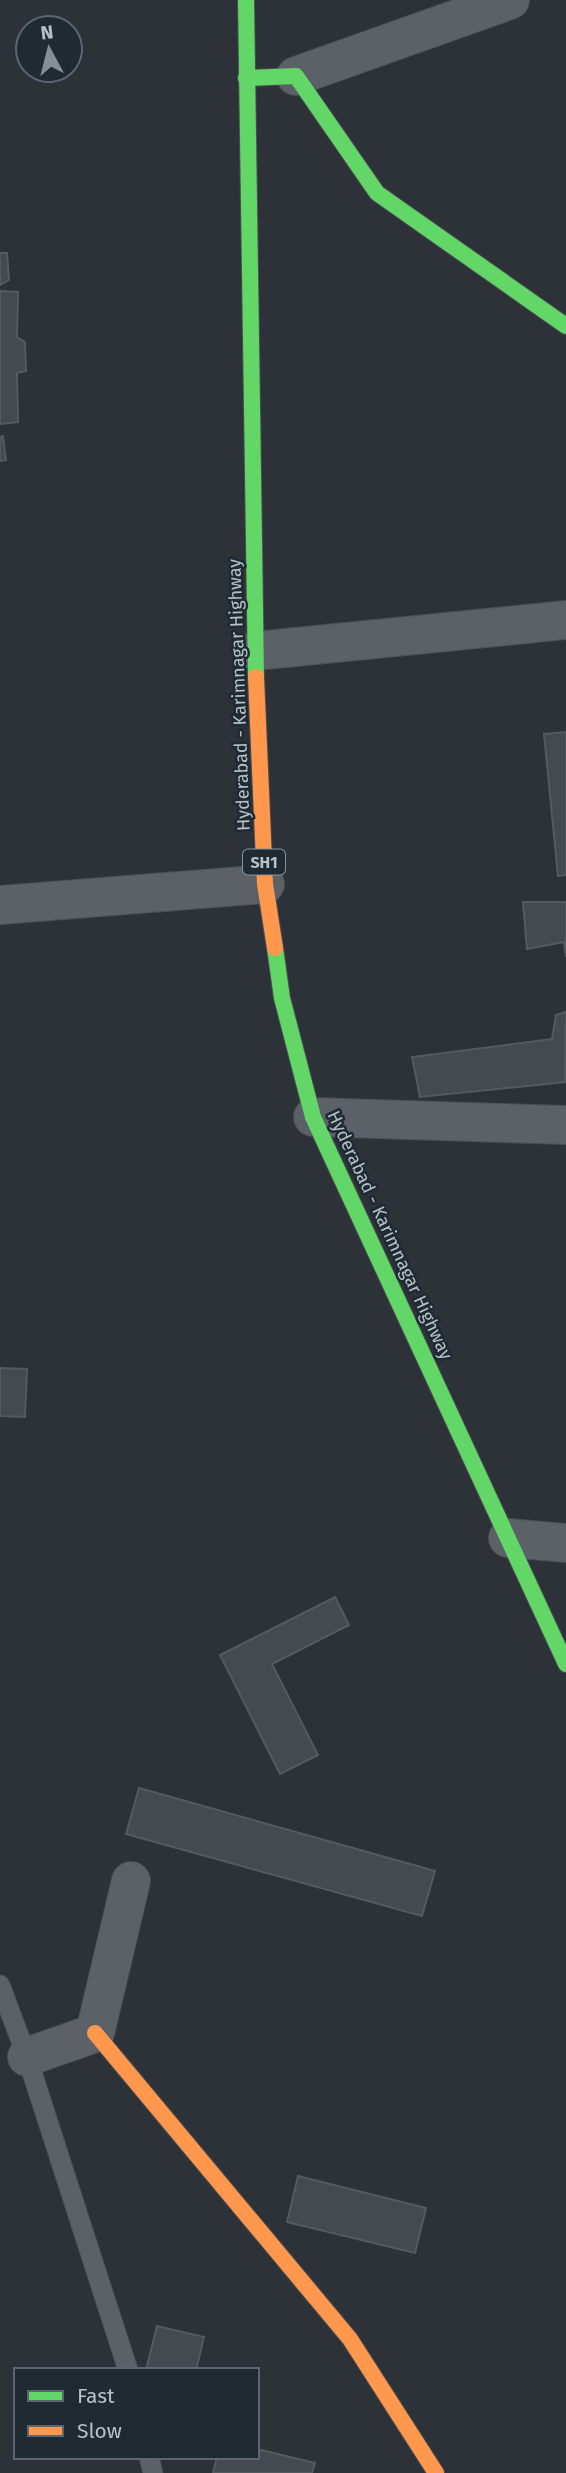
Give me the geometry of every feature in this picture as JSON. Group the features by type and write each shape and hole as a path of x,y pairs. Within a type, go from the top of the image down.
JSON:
{"main road":[{"name":"Hyderabad - Karimnagar Highway","path":"246,0 256,651 265,884 282,998 313,1117 566,1664"},
{"path":"246,78 296,76 377,194 566,326"},
{"path":"95,2033 350,2339 436,2473"}],"street":[{"path":"296,76 510,0"},
{"path":"256,651 566,620"},
{"path":"0,905 265,884"},
{"path":"313,1117 566,1125"},
{"path":"508,1538 566,1543"},
{"path":"27,2057 95,2033 131,1881"}],"lane":[{"path":"0,1985 27,2057 127,2368"}],"building":[{"path":"0,253 7,253 9,280 0,285"},
{"path":"0,291 18,292 17,337 25,342 26,371 17,373 18,422 0,424"},
{"path":"3,436 6,460 0,461 0,437"},
{"path":"566,732 566,875 558,876 544,734"},
{"path":"523,902 566,902 566,957 564,942 527,949"},
{"path":"566,1012 565,1082 420,1097 412,1057 552,1039 556,1015"},
{"path":"0,1368 27,1369 25,1417 0,1416"},
{"path":"335,1597 349,1625 272,1664 318,1755 280,1774 220,1655"},
{"path":"139,1788 435,1871 422,1916 126,1834"},
{"path":"298,2176 426,2208 415,2253 287,2222"},
{"path":"157,2326 204,2337 196,2368 146,2368"},
{"path":"259,2449 315,2463 312,2473 213,2473 216,2459 259,2459"}],"traffic: fast":[{"path":"246,0 256,677"},
{"path":"246,78 296,76 377,193 566,326"},
{"path":"275,948 282,998 313,1117 566,1664"}],"traffic: slow":[{"path":"256,677 265,884 275,948"},
{"path":"95,2033 350,2339 436,2473"}]}
